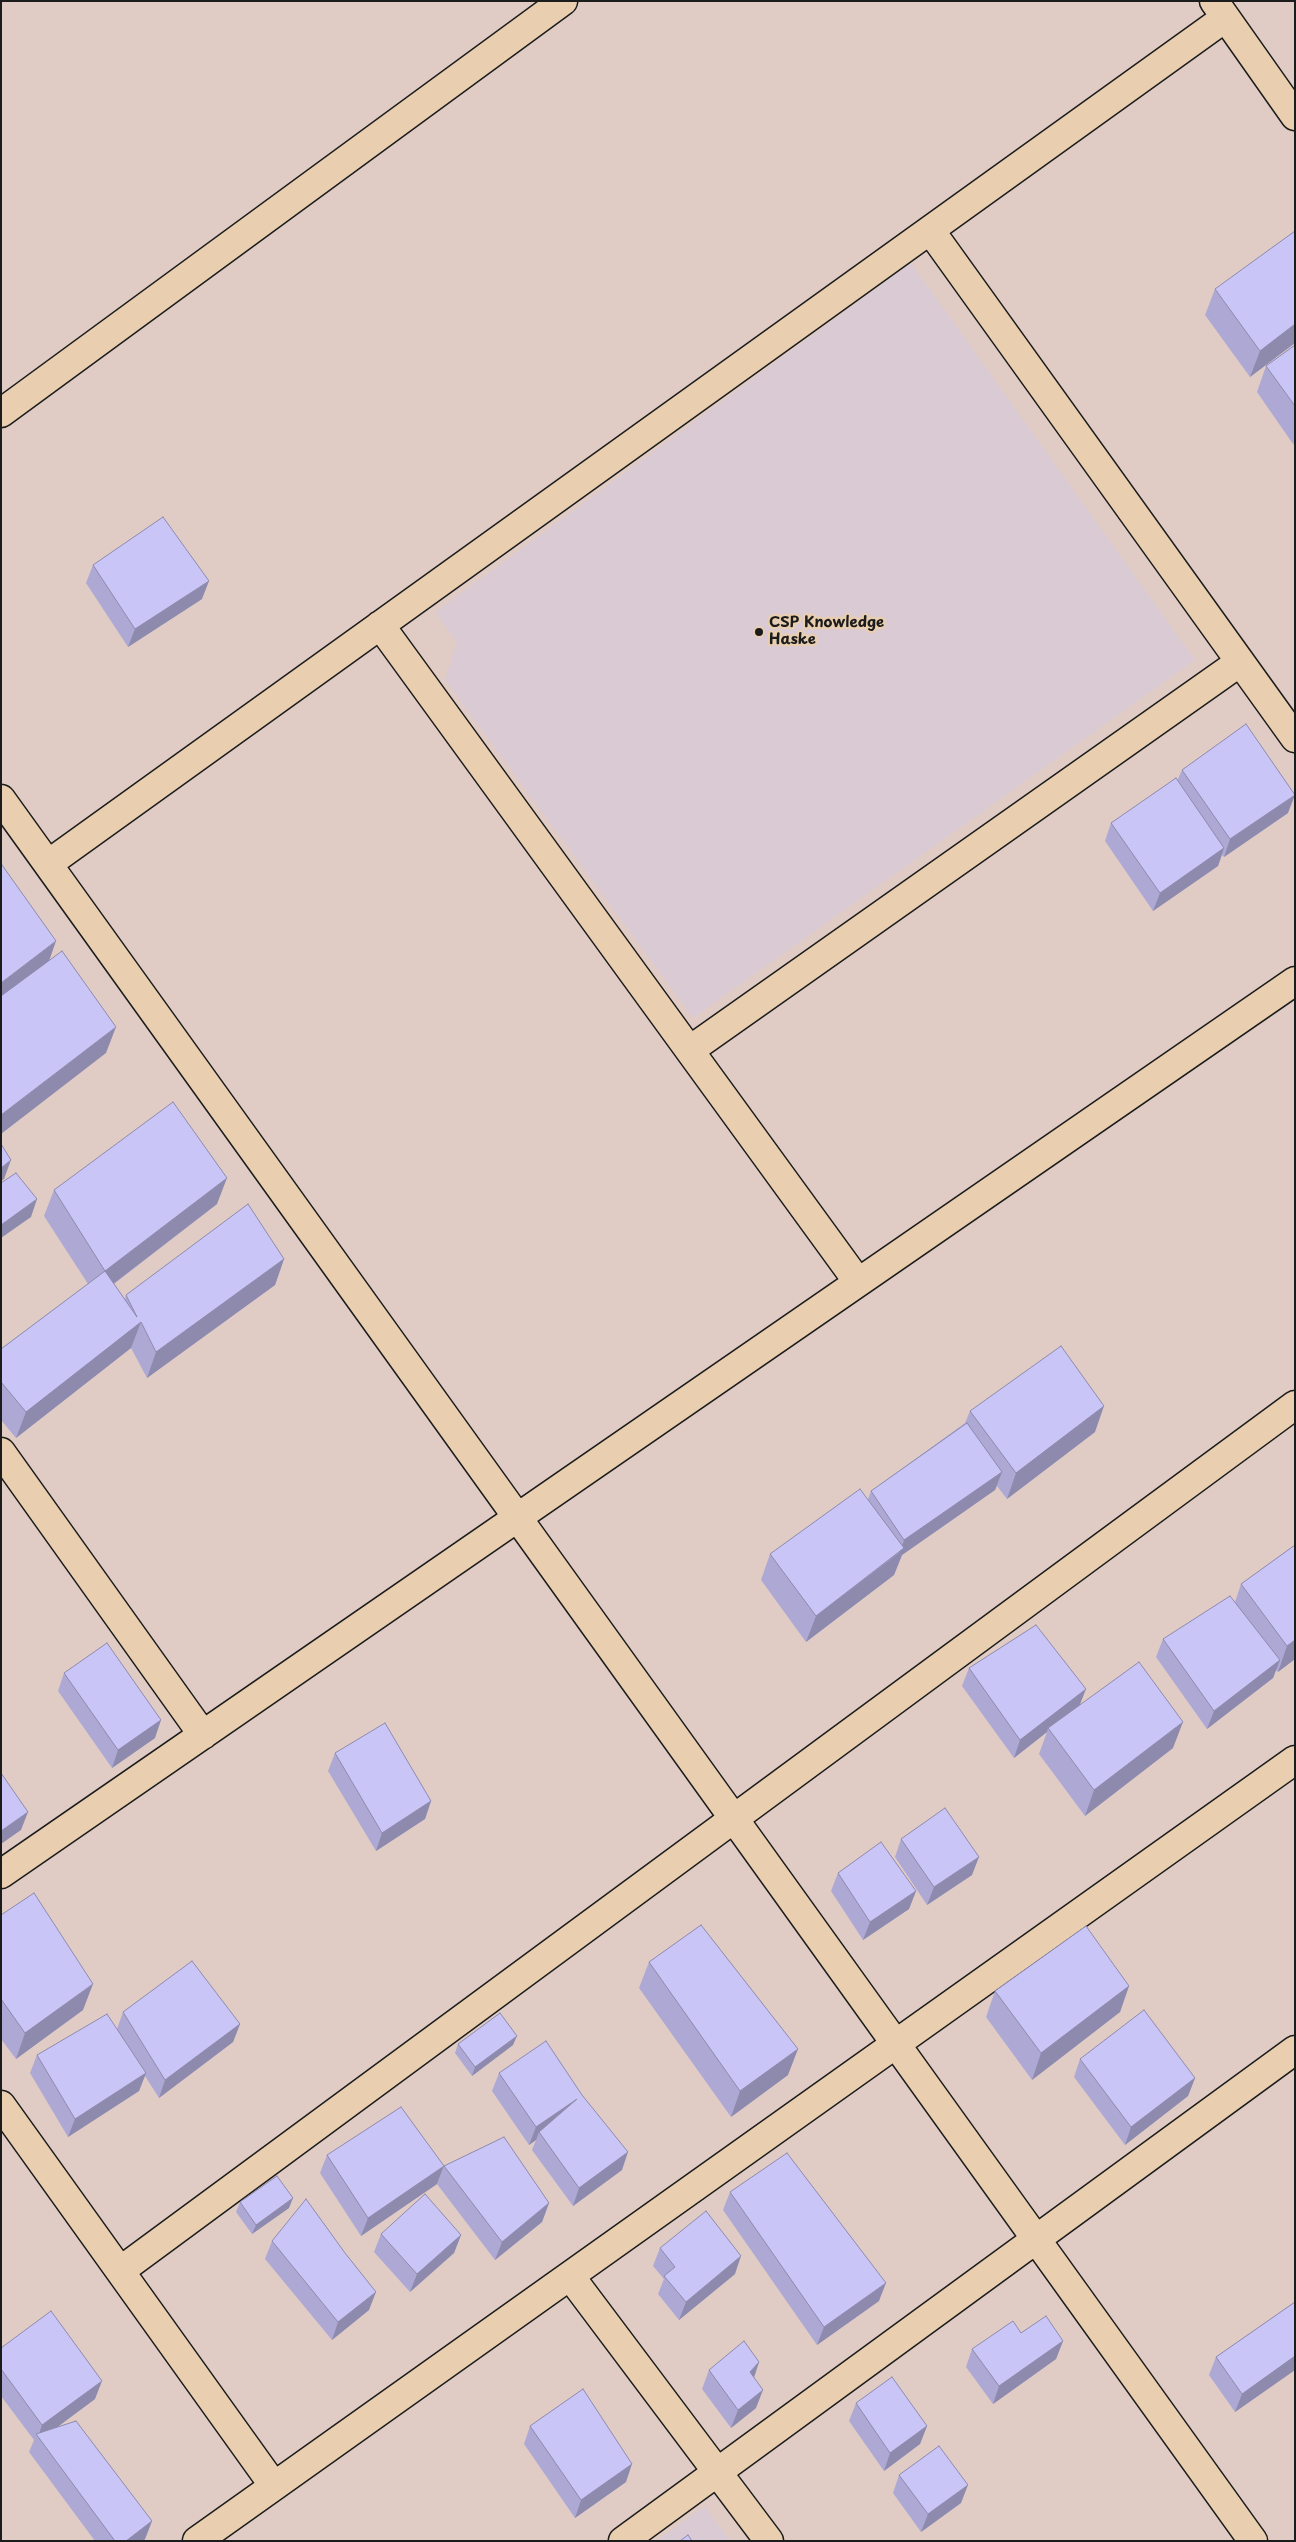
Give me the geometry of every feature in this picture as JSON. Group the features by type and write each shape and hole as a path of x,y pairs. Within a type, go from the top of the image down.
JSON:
{"street":[{"path":"1,413 563,1"},
{"path":"48,864 930,230 1220,10 1295,116"},
{"path":"930,230 1295,738"},
{"path":"380,626 858,1282"},
{"path":"690,1050 1240,662"},
{"path":"1,799 1253,2541"},
{"path":"1,1874 1295,981"},
{"path":"120,2271 1295,1405"},
{"path":"1,1452 203,1735"},
{"path":"197,2541 1295,1760"},
{"path":"623,2541 1295,2050"},
{"path":"1,2105 274,2486"},
{"path":"570,2276 769,2541"}],"shaded area":[{"path":"911,263 1195,660 693,1018 445,680 457,642 435,612"},
{"path":"705,2506 730,2541 656,2541"}],"building":[{"path":"1295,231 1295,324 1260,351 1215,289"},
{"path":"1295,345 1295,406 1266,366"},
{"path":"163,517 209,581 135,629 93,565"},
{"path":"1246,724 1295,795 1230,839 1182,770"},
{"path":"1176,778 1224,848 1160,893 1111,823"},
{"path":"1,866 56,941 1,983"},
{"path":"62,951 116,1027 1,1115 1,996"},
{"path":"173,1102 227,1178 105,1271 54,1190"},
{"path":"1,1144 11,1160 1,1168"},
{"path":"16,1173 37,1199 1,1225 1,1183"},
{"path":"248,1204 284,1259 156,1352 141,1322 26,1412 1,1382 1,1349 105,1271 137,1317 126,1295"},
{"path":"1061,1346 1104,1406 1016,1473 970,1411"},
{"path":"967,1423 1002,1472 904,1540 871,1491"},
{"path":"860,1489 904,1548 816,1616 770,1554"},
{"path":"1295,1545 1295,1640 1287,1646 1241,1584"},
{"path":"1230,1596 1280,1660 1214,1711 1163,1639"},
{"path":"1036,1625 1086,1689 1020,1740 969,1668"},
{"path":"107,1643 161,1720 118,1750 64,1673"},
{"path":"1139,1662 1183,1722 1094,1790 1048,1728"},
{"path":"385,1723 431,1801 382,1833 335,1753"},
{"path":"1,1773 28,1812 1,1831"},
{"path":"945,1808 979,1857 934,1887 901,1839"},
{"path":"881,1842 916,1891 870,1922 838,1873"},
{"path":"34,1893 93,1984 25,2033 1,1999 1,1915"},
{"path":"701,1925 798,2049 740,2091 649,1962"},
{"path":"1086,1926 1129,1986 1041,2053 995,1991"},
{"path":"192,1961 240,2024 165,2080 123,2012"},
{"path":"1144,2010 1195,2078 1131,2127 1080,2059"},
{"path":"500,2013 517,2036 475,2067 458,2044"},
{"path":"107,2014 146,2073 75,2119 37,2055"},
{"path":"546,2041 582,2095 628,2152 579,2188 539,2132 577,2099 536,2127 499,2073"},
{"path":"401,2107 444,2166 368,2218 327,2155"},
{"path":"504,2137 549,2203 502,2242 444,2166"},
{"path":"787,2153 886,2283 824,2327 730,2192"},
{"path":"277,2176 293,2198 256,2225 240,2202"},
{"path":"425,2194 461,2235 417,2274 381,2234"},
{"path":"306,2199 376,2292 338,2322 272,2241"},
{"path":"706,2211 741,2256 686,2302 664,2276 675,2267 660,2248"},
{"path":"1295,2302 1295,2356 1242,2394 1216,2357"},
{"path":"51,2311 102,2381 42,2425 1,2369 1,2348"},
{"path":"1046,2316 1063,2341 999,2386 972,2349 1013,2321 1021,2333"},
{"path":"744,2341 759,2362 750,2372 763,2390 738,2410 709,2370"},
{"path":"892,2377 927,2426 890,2453 856,2403"},
{"path":"583,2389 632,2464 581,2500 530,2426"},
{"path":"76,2421 152,2521 126,2541 115,2541 36,2434"},
{"path":"939,2446 968,2485 928,2514 899,2475"},
{"path":"688,2535 692,2541 680,2541"}],"place":[{"name":"CSP Knowledge Haske","path":"759,632"}]}
